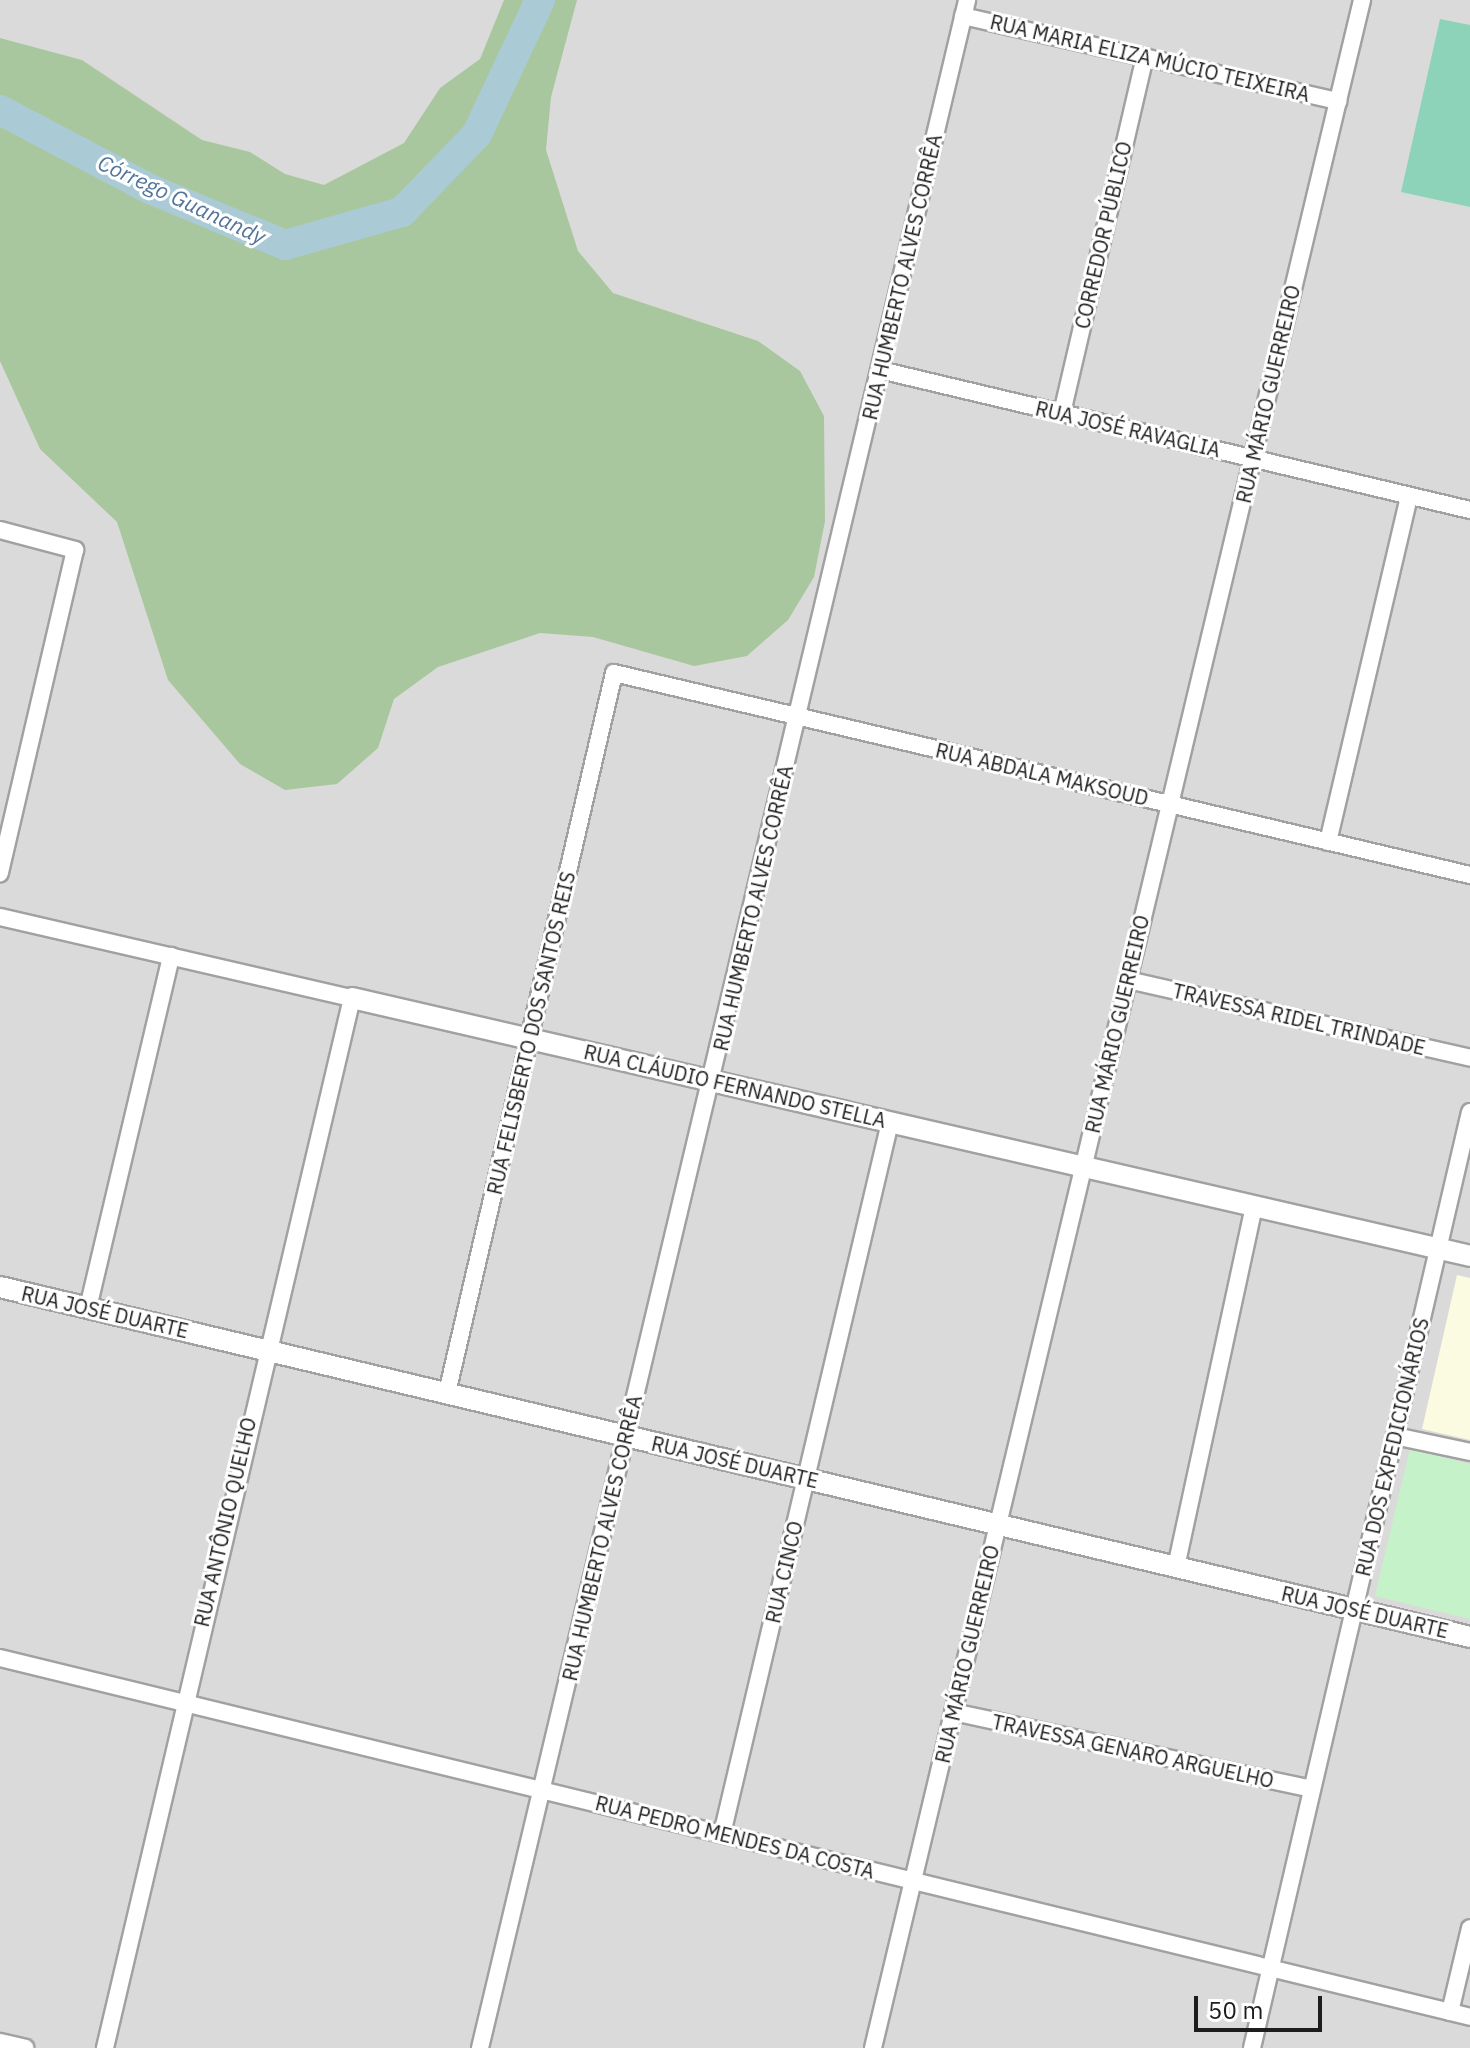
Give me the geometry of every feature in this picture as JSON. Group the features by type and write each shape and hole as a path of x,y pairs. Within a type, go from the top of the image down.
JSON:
{"street":[{"name":"RUA MÁRIO GUERREIRO","path":"873,2048 1362,0"},
{"name":"RUA MARIA ELIZA MÚCIO TEIXEIRA","path":"965,8 1145,57 1338,101"},
{"name":"RUA HUMBERTO ALVES CORRÊA","path":"480,2048 965,8"},
{"name":"CORREDOR PÚBLICO","path":"1062,413 1145,57"},
{"name":"RUA JOSÉ RAVAGLIA","path":"880,370 1470,510"},
{"path":"1328,842 1409,496"},
{"path":"0,530 75,550 0,873"},
{"name":"RUA ABDALA MAKSOUD","path":"614,673 1470,875"},
{"name":"RUA FELISBERTO DOS SANTOS REIS","path":"447,1393 614,673"},
{"name":"RUA CLÁUDIO FERNANDO STELLA","path":"0,917 1470,1256"},
{"path":"88,1308 171,956"},
{"name":"TRAVESSA RIDEL TRINDADE","path":"1128,980 1470,1058"},
{"name":"RUA ANTÔNIO QUELHO","path":"105,2048 265,1350 352,998"},
{"name":"RUA DOS EXPEDICIONÁRIOS","path":"1252,2048 1470,1112"},
{"name":"RUA CINCO","path":"722,1834 890,1122"},
{"path":"1176,1567 1254,1206"},
{"name":"RUA JOSÉ DUARTE","path":"0,1287 1470,1637"},
{"path":"1395,1436 1470,1452"},
{"name":"RUA PEDRO MENDES DA COSTA","path":"0,1658 1470,2017"},
{"name":"TRAVESSA GENARO ARGUELHO","path":"953,1712 1312,1789"},
{"path":"1450,2012 1470,1928"},
{"path":"0,2042 25,2048"}],"shaded area":[{"path":"0,0 1470,0 1470,2048 0,2048"},
{"path":"1457,1275 1470,1278 1470,1440 1422,1429"}],"green space":[{"path":"504,0 577,0 551,97 546,150 578,251 613,293 758,341 800,371 824,416 825,521 814,577 788,620 747,656 694,666 593,637 540,633 438,667 394,699 378,748 337,784 285,790 240,764 168,680 117,522 40,449 0,361 0,38 82,60 202,140 250,152 285,174 324,185 404,143 440,88 480,59"},
{"path":"1440,19 1470,25 1470,207 1401,192"},
{"path":"1410,1449 1470,1464 1470,1619 1375,1596"}],"waterway":[{"name":"Córrego Guanandy","path":"0,110 150,189 285,245 402,212 477,134 540,0"}]}
